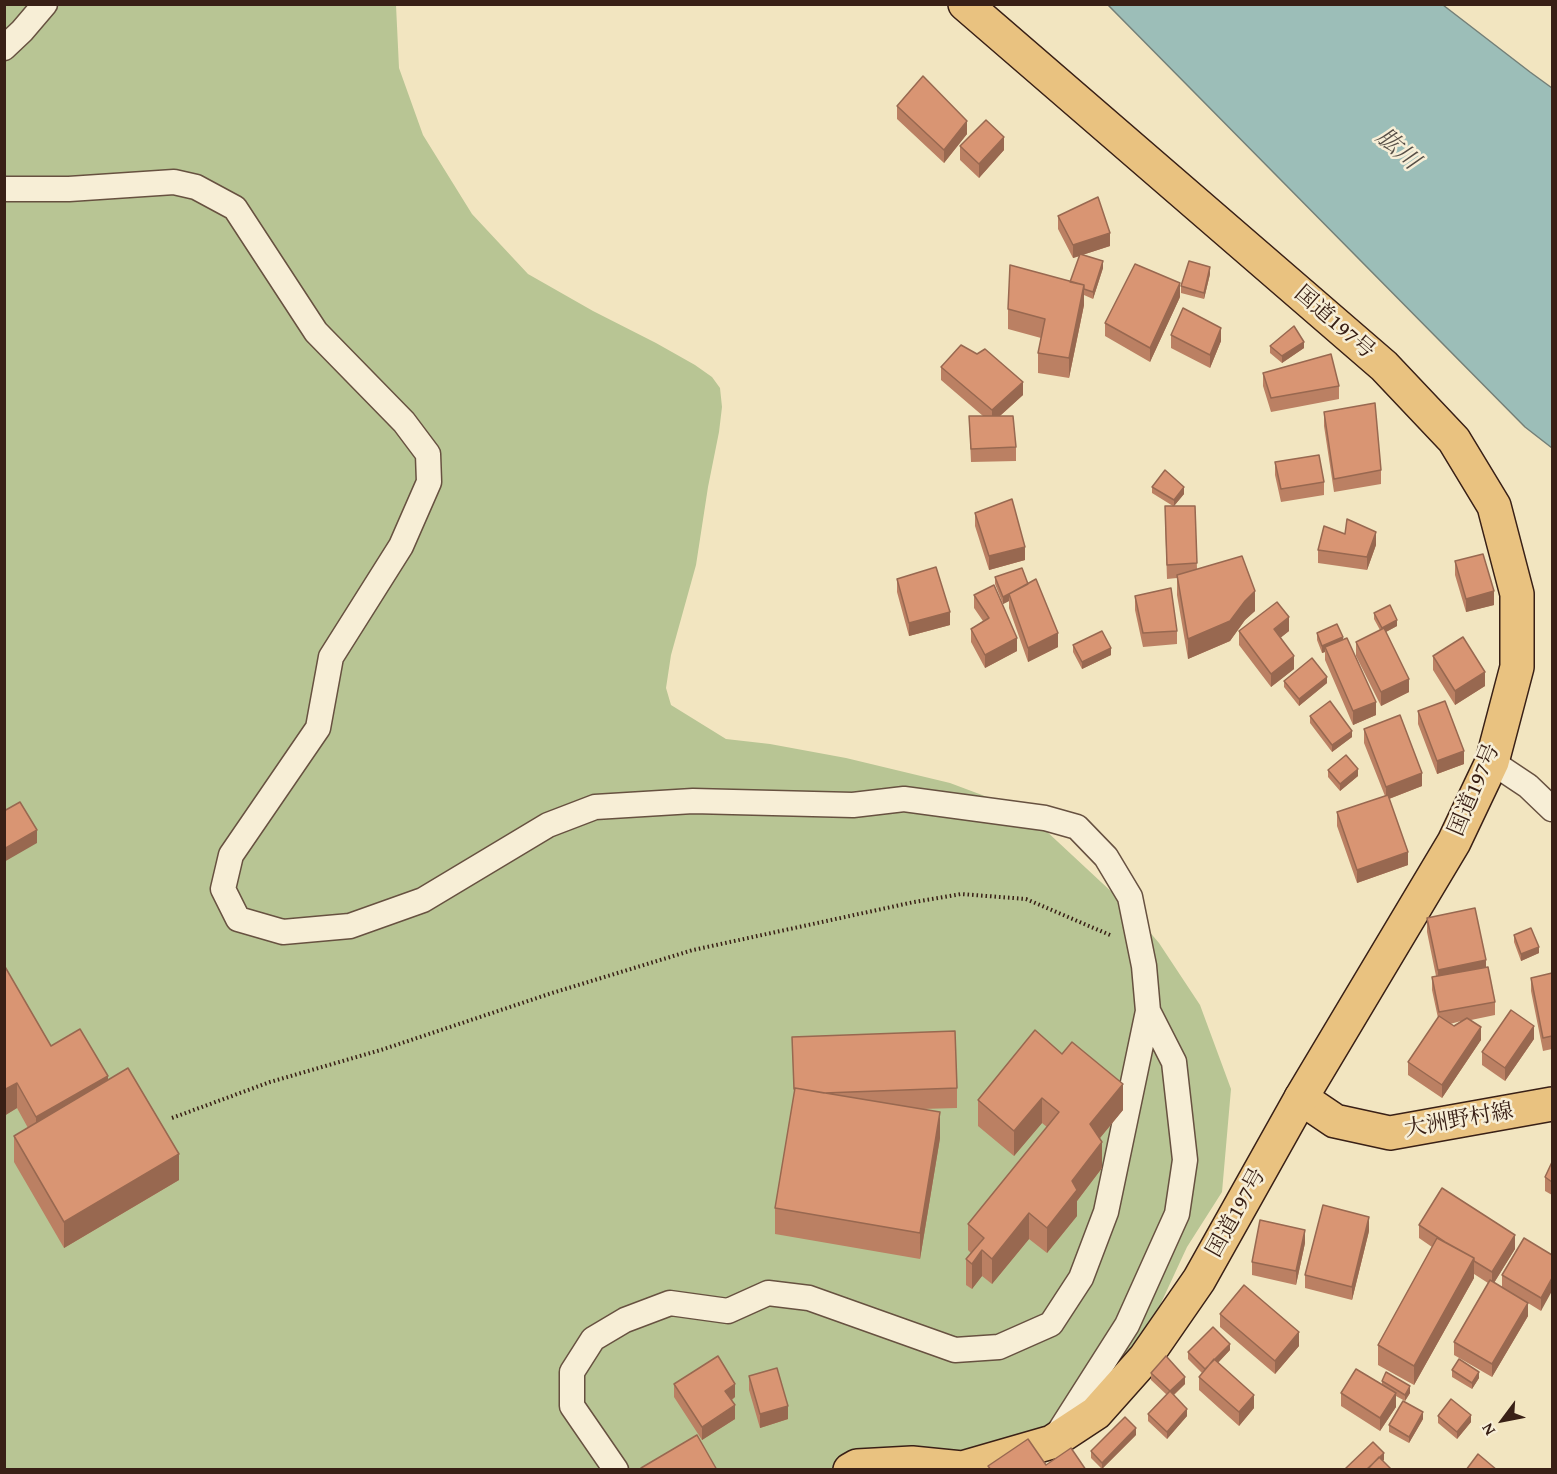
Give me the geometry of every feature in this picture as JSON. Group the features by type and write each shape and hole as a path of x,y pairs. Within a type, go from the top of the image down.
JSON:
{"main road":[{"name":"国道197号","path":"850,1470 856,1466 912,1463 963,1469 1052,1442 1096,1413 1145,1358 1199,1280 1301,1098 1454,842 1492,762 1516,667 1517,594 1494,506 1454,440 1384,366 964,4"},
{"name":"大洲野村線","path":"1301,1098 1335,1120 1390,1133 1552,1104"}],"street":[{"path":"4,48 45,4"},
{"path":"4,189 69,189 174,182 196,187 235,207 316,332 404,422 428,454 429,482 401,546 331,657 318,728 231,855 223,889 238,919 282,932 350,926 423,900 548,825 595,807 693,801 854,805 904,799 1045,818 1077,827 1106,857 1130,897 1144,966 1148,1011 1106,1212 1081,1278 1051,1324 999,1347 955,1350 808,1298 768,1293 728,1311 670,1303 625,1320 593,1339 572,1371 572,1406 616,1470"},
{"path":"1492,762 1528,786 1552,809"},
{"path":"1052,1442 1127,1325 1176,1214 1185,1160 1174,1062 1148,1011"}],"path":[{"path":"172,1118 270,1082 384,1049 552,993 693,950 960,894 1026,899 1107,933 1144,966"}],"green space":[{"path":"5,5 396,5 399,68 423,135 472,214 528,274 695,365 712,377 720,388 722,407 719,432 696,565 671,655 666,688 671,705 726,739 770,744 846,758 950,783 998,801 1043,828 1130,909 1159,943 1200,1005 1231,1089 1222,1192 1187,1247 1149,1329 1077,1414 981,1469 5,1470"}],"water":[{"name":"肱川","path":"1108,5 1443,5 1552,88 1552,448 1525,427"}],"building":[{"path":"923,76 967,121 944,150 897,106"},
{"path":"986,120 1004,137 979,164 960,146"},
{"path":"1098,197 1110,233 1073,245 1058,216"},
{"path":"1080,254 1103,261 1093,292 1084,289 1084,285 1070,282"},
{"path":"1189,261 1210,267 1204,293 1181,286"},
{"path":"1135,264 1180,283 1150,348 1105,323"},
{"path":"1010,265 1084,285 1069,358 1038,353 1045,319 1008,309"},
{"path":"1183,308 1221,328 1210,355 1171,335"},
{"path":"1294,326 1304,342 1282,356 1270,346"},
{"path":"961,345 977,354 985,349 1023,382 992,410 941,367"},
{"path":"1331,354 1339,386 1271,398 1263,373"},
{"path":"1375,403 1381,470 1334,479 1324,412"},
{"path":"969,416 1013,416 1016,447 971,449"},
{"path":"1319,455 1324,482 1281,489 1275,462"},
{"path":"1165,470 1184,487 1174,500 1152,487"},
{"path":"1012,499 1025,547 989,556 975,513"},
{"path":"1165,506 1195,506 1197,563 1167,565"},
{"path":"1347,519 1376,532 1367,557 1318,550 1324,526 1345,534"},
{"path":"1483,554 1494,591 1466,599 1455,561"},
{"path":"1242,556 1255,591 1230,621 1188,639 1177,575"},
{"path":"936,567 950,612 909,623 897,579"},
{"path":"1022,568 1028,584 1003,597 995,577"},
{"path":"1036,579 1058,633 1028,648 1009,594"},
{"path":"994,585 1017,638 985,655 971,629 989,618 974,595"},
{"path":"1171,588 1177,631 1143,633 1135,596"},
{"path":"1277,602 1289,617 1274,629 1294,656 1271,674 1239,631"},
{"path":"1390,605 1397,620 1382,628 1374,613"},
{"path":"1337,624 1343,637 1322,646 1317,633"},
{"path":"1384,628 1409,679 1381,692 1356,642"},
{"path":"1102,631 1111,648 1082,662 1073,645"},
{"path":"1463,637 1485,672 1455,691 1433,656"},
{"path":"1347,638 1376,702 1353,711 1325,647"},
{"path":"1312,658 1327,677 1299,699 1284,681"},
{"path":"1330,701 1352,731 1332,745 1310,716"},
{"path":"1445,701 1464,751 1437,761 1418,711"},
{"path":"1400,715 1422,773 1386,787 1364,729"},
{"path":"1346,755 1358,769 1340,784 1328,770"},
{"path":"1388,795 1408,852 1357,870 1337,812"},
{"path":"20,802 37,830 4,849 4,811"},
{"path":"1475,908 1486,960 1438,970 1427,918"},
{"path":"1531,928 1539,947 1521,954 1514,935"},
{"path":"4,965 51,1046 80,1029 108,1076 36,1117 17,1083 4,1090"},
{"path":"1488,967 1495,1002 1439,1012 1432,977"},
{"path":"1552,973 1552,1036 1543,1038 1531,978"},
{"path":"1511,1010 1534,1026 1505,1068 1482,1052"},
{"path":"1439,1016 1454,1026 1467,1018 1481,1027 1442,1085 1408,1062"},
{"path":"1035,1030 1062,1054 1072,1042 1123,1084 1090,1124 1102,1142 1072,1181 1077,1190 1047,1228 1029,1213 992,1259 982,1250 972,1264 966,1259 984,1238 968,1224 1059,1112 1042,1098 1014,1131 978,1100"},
{"path":"955,1031 957,1088 824,1093 794,1089 792,1037"},
{"path":"128,1068 179,1154 64,1222 14,1136"},
{"path":"795,1088 940,1112 920,1233 775,1208"},
{"path":"1552,1162 1552,1182 1545,1177"},
{"path":"1442,1188 1515,1235 1492,1272 1474,1261 1474,1258 1419,1225"},
{"path":"1323,1205 1369,1217 1352,1287 1305,1275"},
{"path":"1260,1220 1305,1230 1296,1271 1252,1262"},
{"path":"1437,1238 1474,1258 1414,1366 1378,1345"},
{"path":"1524,1238 1552,1255 1552,1278 1541,1298 1502,1275"},
{"path":"1490,1280 1528,1303 1492,1364 1454,1342"},
{"path":"1244,1285 1299,1332 1275,1361 1220,1314"},
{"path":"1213,1327 1230,1344 1205,1369 1188,1352"},
{"path":"718,1356 735,1384 725,1391 735,1405 702,1427 674,1384"},
{"path":"1166,1356 1185,1377 1170,1391 1151,1373"},
{"path":"1214,1359 1254,1395 1239,1412 1199,1377"},
{"path":"1459,1359 1479,1372 1472,1383 1452,1370"},
{"path":"777,1368 788,1406 760,1414 749,1376"},
{"path":"1356,1369 1396,1393 1380,1418 1341,1393"},
{"path":"1386,1372 1410,1386 1405,1395 1382,1381"},
{"path":"1170,1391 1187,1409 1167,1432 1148,1414"},
{"path":"1451,1399 1471,1415 1457,1432 1438,1416"},
{"path":"1403,1401 1423,1412 1409,1437 1389,1425"},
{"path":"1125,1417 1136,1428 1102,1463 1091,1451"},
{"path":"697,1435 717,1470 642,1470 641,1468"},
{"path":"1028,1439 1046,1465 1071,1448 1086,1470 991,1470 988,1466"},
{"path":"1373,1442 1384,1453 1366,1470 1345,1470 1345,1469"},
{"path":"1478,1454 1497,1470 1466,1470"},
{"path":"1379,1457 1392,1470 1367,1470"}]}
